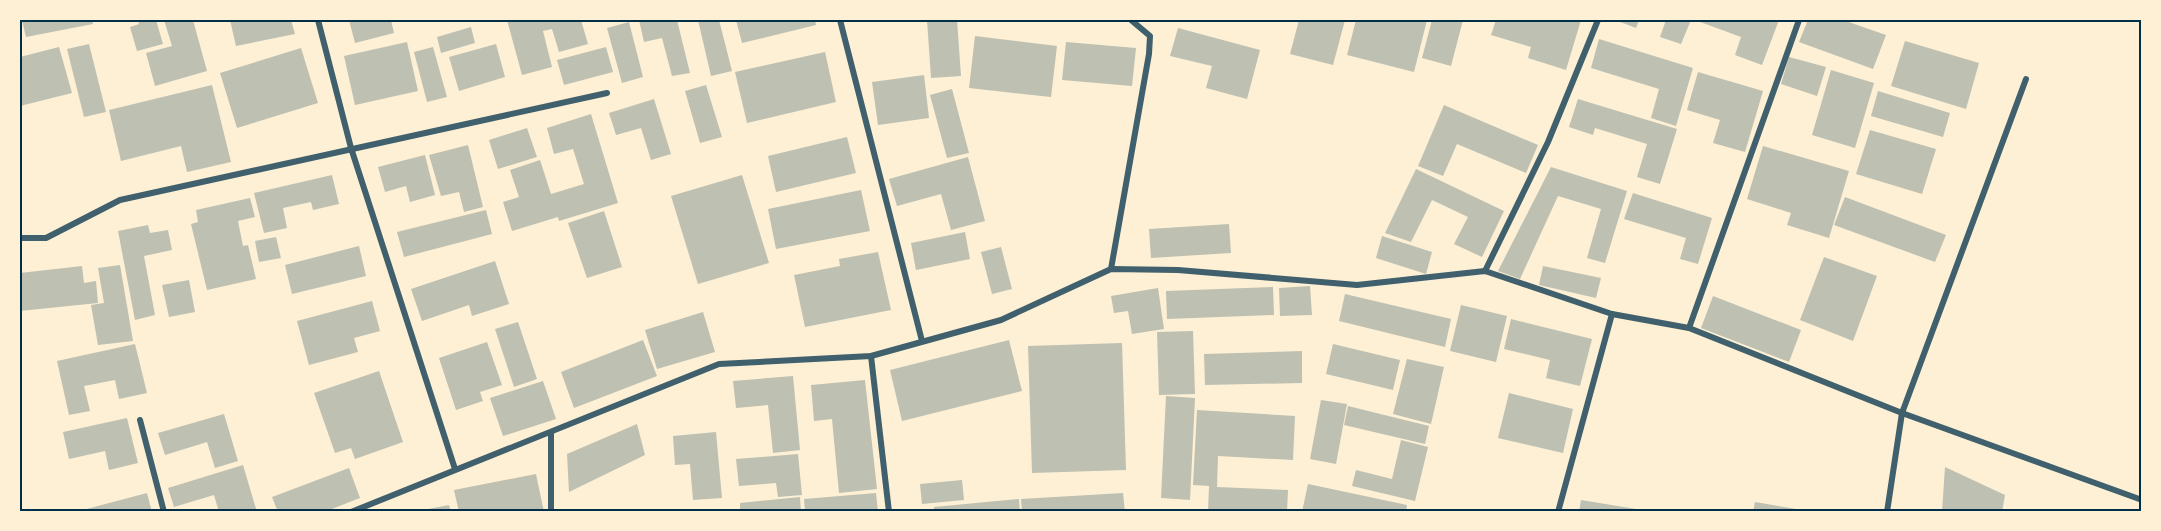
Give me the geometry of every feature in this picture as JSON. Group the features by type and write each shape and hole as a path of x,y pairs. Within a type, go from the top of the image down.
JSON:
{"street":[{"path":"318,20 351,148 455,469"},
{"path":"840,20 922,341"},
{"path":"1111,269 1149,54 1150,36 1131,20"},
{"path":"1485,271 1548,141 1598,20"},
{"path":"1689,328 1799,20"},
{"path":"1887,512 1902,413 2026,79"},
{"path":"20,238 46,238 120,200 607,93"},
{"path":"351,512 719,364 871,356 1001,320 1111,269 1178,270 1356,285 1485,271 1612,314 1689,328 1902,413 2142,500"},
{"path":"1558,512 1612,314"},
{"path":"871,356 889,512"},
{"path":"140,420 164,512"},
{"path":"550,512 551,433"}],"building":[{"path":"22,20 92,20 93,24 26,37"},
{"path":"138,20 156,20 163,44 137,51 130,27 139,24"},
{"path":"164,20 193,20 207,71 155,86 146,53 172,46"},
{"path":"230,20 291,20 295,34 236,46"},
{"path":"349,20 391,20 394,33 355,43"},
{"path":"507,20 581,20 588,44 559,52 552,29 543,31 552,67 522,75"},
{"path":"639,20 677,20 690,73 672,76 662,38 644,42"},
{"path":"698,20 719,20 732,71 711,76"},
{"path":"736,20 815,20 816,25 742,43"},
{"path":"927,20 957,20 961,76 931,78"},
{"path":"1299,20 1345,20 1333,65 1290,54"},
{"path":"1356,20 1427,20 1414,72 1347,55"},
{"path":"1432,20 1463,20 1451,66 1422,58"},
{"path":"1496,20 1581,20 1566,70 1528,58 1531,47 1491,35"},
{"path":"1615,20 1639,20 1636,28"},
{"path":"1666,20 1691,20 1681,44 1660,37"},
{"path":"1695,20 1779,20 1762,65 1735,55 1741,37"},
{"path":"1808,20 1843,20 1886,35 1873,69 1799,42"},
{"path":"629,22 643,77 622,83 607,28"},
{"path":"471,27 475,43 441,53 437,37"},
{"path":"1178,28 1260,50 1247,99 1206,88 1212,66 1170,56"},
{"path":"975,36 1057,46 1051,97 969,88"},
{"path":"1599,39 1693,68 1676,126 1651,118 1659,89 1591,68"},
{"path":"1905,41 1979,63 1966,109 1891,86"},
{"path":"407,42 418,91 355,105 344,56"},
{"path":"1066,42 1136,48 1132,86 1062,80"},
{"path":"89,44 106,112 84,117 67,49"},
{"path":"496,44 505,77 459,91 449,57"},
{"path":"59,47 72,93 20,106 20,57"},
{"path":"433,47 447,97 427,102 414,52"},
{"path":"606,47 613,72 564,85 557,60"},
{"path":"301,48 318,103 237,128 220,73"},
{"path":"825,52 836,102 747,123 735,72"},
{"path":"1789,57 1826,67 1817,96 1781,84"},
{"path":"1831,70 1874,83 1855,148 1812,135"},
{"path":"1698,72 1763,91 1745,152 1713,143 1720,120 1687,110"},
{"path":"924,75 929,118 878,125 872,82"},
{"path":"212,85 231,162 187,172 181,146 121,161 109,110"},
{"path":"706,85 722,137 700,143 685,91"},
{"path":"952,89 969,153 947,158 930,95"},
{"path":"1878,91 1950,113 1943,137 1871,116"},
{"path":"654,99 671,154 651,160 641,128 616,135 609,113"},
{"path":"1578,99 1677,129 1660,184 1637,177 1647,144 1595,128 1593,135 1569,127"},
{"path":"1444,105 1538,145 1526,173 1457,144 1443,176 1418,166"},
{"path":"591,114 618,203 559,221 558,217 512,231 503,202 519,197 510,170 540,160 551,194 584,184 573,149 554,154 547,128"},
{"path":"527,128 537,157 498,169 489,140"},
{"path":"1870,130 1936,149 1922,194 1856,174"},
{"path":"847,137 856,173 776,192 768,156"},
{"path":"468,145 483,207 464,212 459,192 441,196 429,155"},
{"path":"1763,146 1849,171 1829,238 1787,225 1791,213 1747,199"},
{"path":"425,155 435,195 410,202 406,186 385,192 378,167"},
{"path":"968,157 985,221 951,230 941,194 897,206 889,179"},
{"path":"1551,167 1627,191 1605,263 1587,258 1601,209 1558,196 1520,279 1498,271"},
{"path":"1416,169 1504,211 1482,257 1454,244 1468,217 1432,200 1411,242 1385,233"},
{"path":"332,175 339,204 313,210 311,202 283,208 287,228 264,233 254,193"},
{"path":"742,175 769,263 698,284 671,196"},
{"path":"861,190 870,231 776,249 768,209"},
{"path":"1633,193 1712,218 1698,264 1680,259 1686,238 1624,219"},
{"path":"1845,197 1946,235 1935,262 1834,225"},
{"path":"250,198 255,217 238,221 243,246 248,245 256,279 207,290 191,224 198,222 196,210"},
{"path":"486,210 492,234 404,257 397,232"},
{"path":"604,211 622,267 587,278 568,223"},
{"path":"1229,224 1231,253 1151,258 1149,229"},
{"path":"148,225 150,233 168,230 172,250 144,256 155,315 135,320 118,231"},
{"path":"965,232 970,259 916,270 911,243"},
{"path":"1382,236 1432,252 1426,274 1376,258"},
{"path":"276,237 281,258 259,262 255,241"},
{"path":"359,246 366,276 292,294 285,265"},
{"path":"1001,247 1012,289 992,294 981,252"},
{"path":"878,252 891,310 805,327 794,275 840,266 839,259"},
{"path":"1824,257 1877,276 1853,341 1800,320"},
{"path":"495,261 509,304 472,316 469,305 422,321 411,289"},
{"path":"120,265 133,341 98,345 91,305 104,303 98,268"},
{"path":"82,266 84,283 96,281 98,303 20,311 20,273"},
{"path":"1543,266 1601,278 1596,298 1539,285"},
{"path":"189,280 195,312 169,317 162,285"},
{"path":"1310,286 1312,315 1280,316 1279,288"},
{"path":"1273,287 1274,315 1167,319 1166,291"},
{"path":"1158,288 1164,329 1132,334 1128,311 1114,313 1111,296"},
{"path":"1345,294 1451,319 1445,347 1339,321"},
{"path":"1713,296 1801,330 1789,362 1701,328"},
{"path":"372,301 380,331 354,338 358,352 309,365 297,321"},
{"path":"1461,305 1507,316 1496,362 1450,351"},
{"path":"703,312 715,352 657,369 645,330"},
{"path":"1511,319 1592,339 1580,386 1546,378 1550,360 1504,349"},
{"path":"518,322 537,379 514,387 495,329"},
{"path":"1193,331 1195,394 1159,395 1157,332"},
{"path":"643,340 657,376 574,408 561,372"},
{"path":"1009,340 1022,391 902,421 890,370"},
{"path":"487,342 502,385 480,392 483,401 456,410 439,358"},
{"path":"1122,343 1126,470 1032,473 1028,346"},
{"path":"135,344 147,393 119,399 115,380 84,386 90,411 69,415 57,361"},
{"path":"1333,344 1400,360 1393,390 1326,374"},
{"path":"1302,351 1302,383 1205,385 1204,354"},
{"path":"1407,359 1444,367 1431,424 1393,414"},
{"path":"379,371 403,442 355,459 351,448 335,453 314,393"},
{"path":"793,376 800,450 773,453 768,405 736,408 733,381"},
{"path":"865,380 877,489 839,493 832,419 814,421 811,385"},
{"path":"543,381 556,419 503,436 490,398"},
{"path":"1509,393 1573,409 1563,453 1498,438"},
{"path":"1166,396 1195,398 1190,500 1161,498"},
{"path":"1321,400 1347,404 1336,464 1310,459"},
{"path":"1348,406 1429,426 1425,444 1344,425"},
{"path":"1197,410 1295,416 1293,460 1218,456 1217,487 1288,490 1287,512 1208,512 1209,486 1193,485"},
{"path":"224,414 238,461 215,468 207,442 165,455 158,433"},
{"path":"127,418 138,463 109,470 105,451 69,459 63,432"},
{"path":"637,424 645,455 569,492 567,454"},
{"path":"716,432 722,498 693,500 690,464 675,465 673,436"},
{"path":"1401,440 1428,447 1415,501 1352,486 1356,470 1392,479"},
{"path":"798,454 802,495 778,497 776,483 739,486 736,459"},
{"path":"243,465 257,512 219,512 214,495 174,507 168,488"},
{"path":"1945,467 2005,495 2002,512 1942,512"},
{"path":"349,468 360,498 324,512 278,512 272,497"},
{"path":"536,474 544,512 459,512 454,490"},
{"path":"962,480 964,500 922,504 920,484"},
{"path":"1308,484 1407,505 1406,512 1302,512"},
{"path":"147,493 152,512 79,511"},
{"path":"876,493 878,512 805,512 804,499"},
{"path":"1123,493 1125,512 1022,512 1021,499"},
{"path":"800,497 801,512 740,512 740,503"},
{"path":"1019,499 1020,512 934,512 934,507"},
{"path":"1581,500 1642,510 1641,512 1579,512"},
{"path":"1755,502 1802,510 1802,512 1753,512"},
{"path":"449,505 451,512 423,512 423,510"}]}
